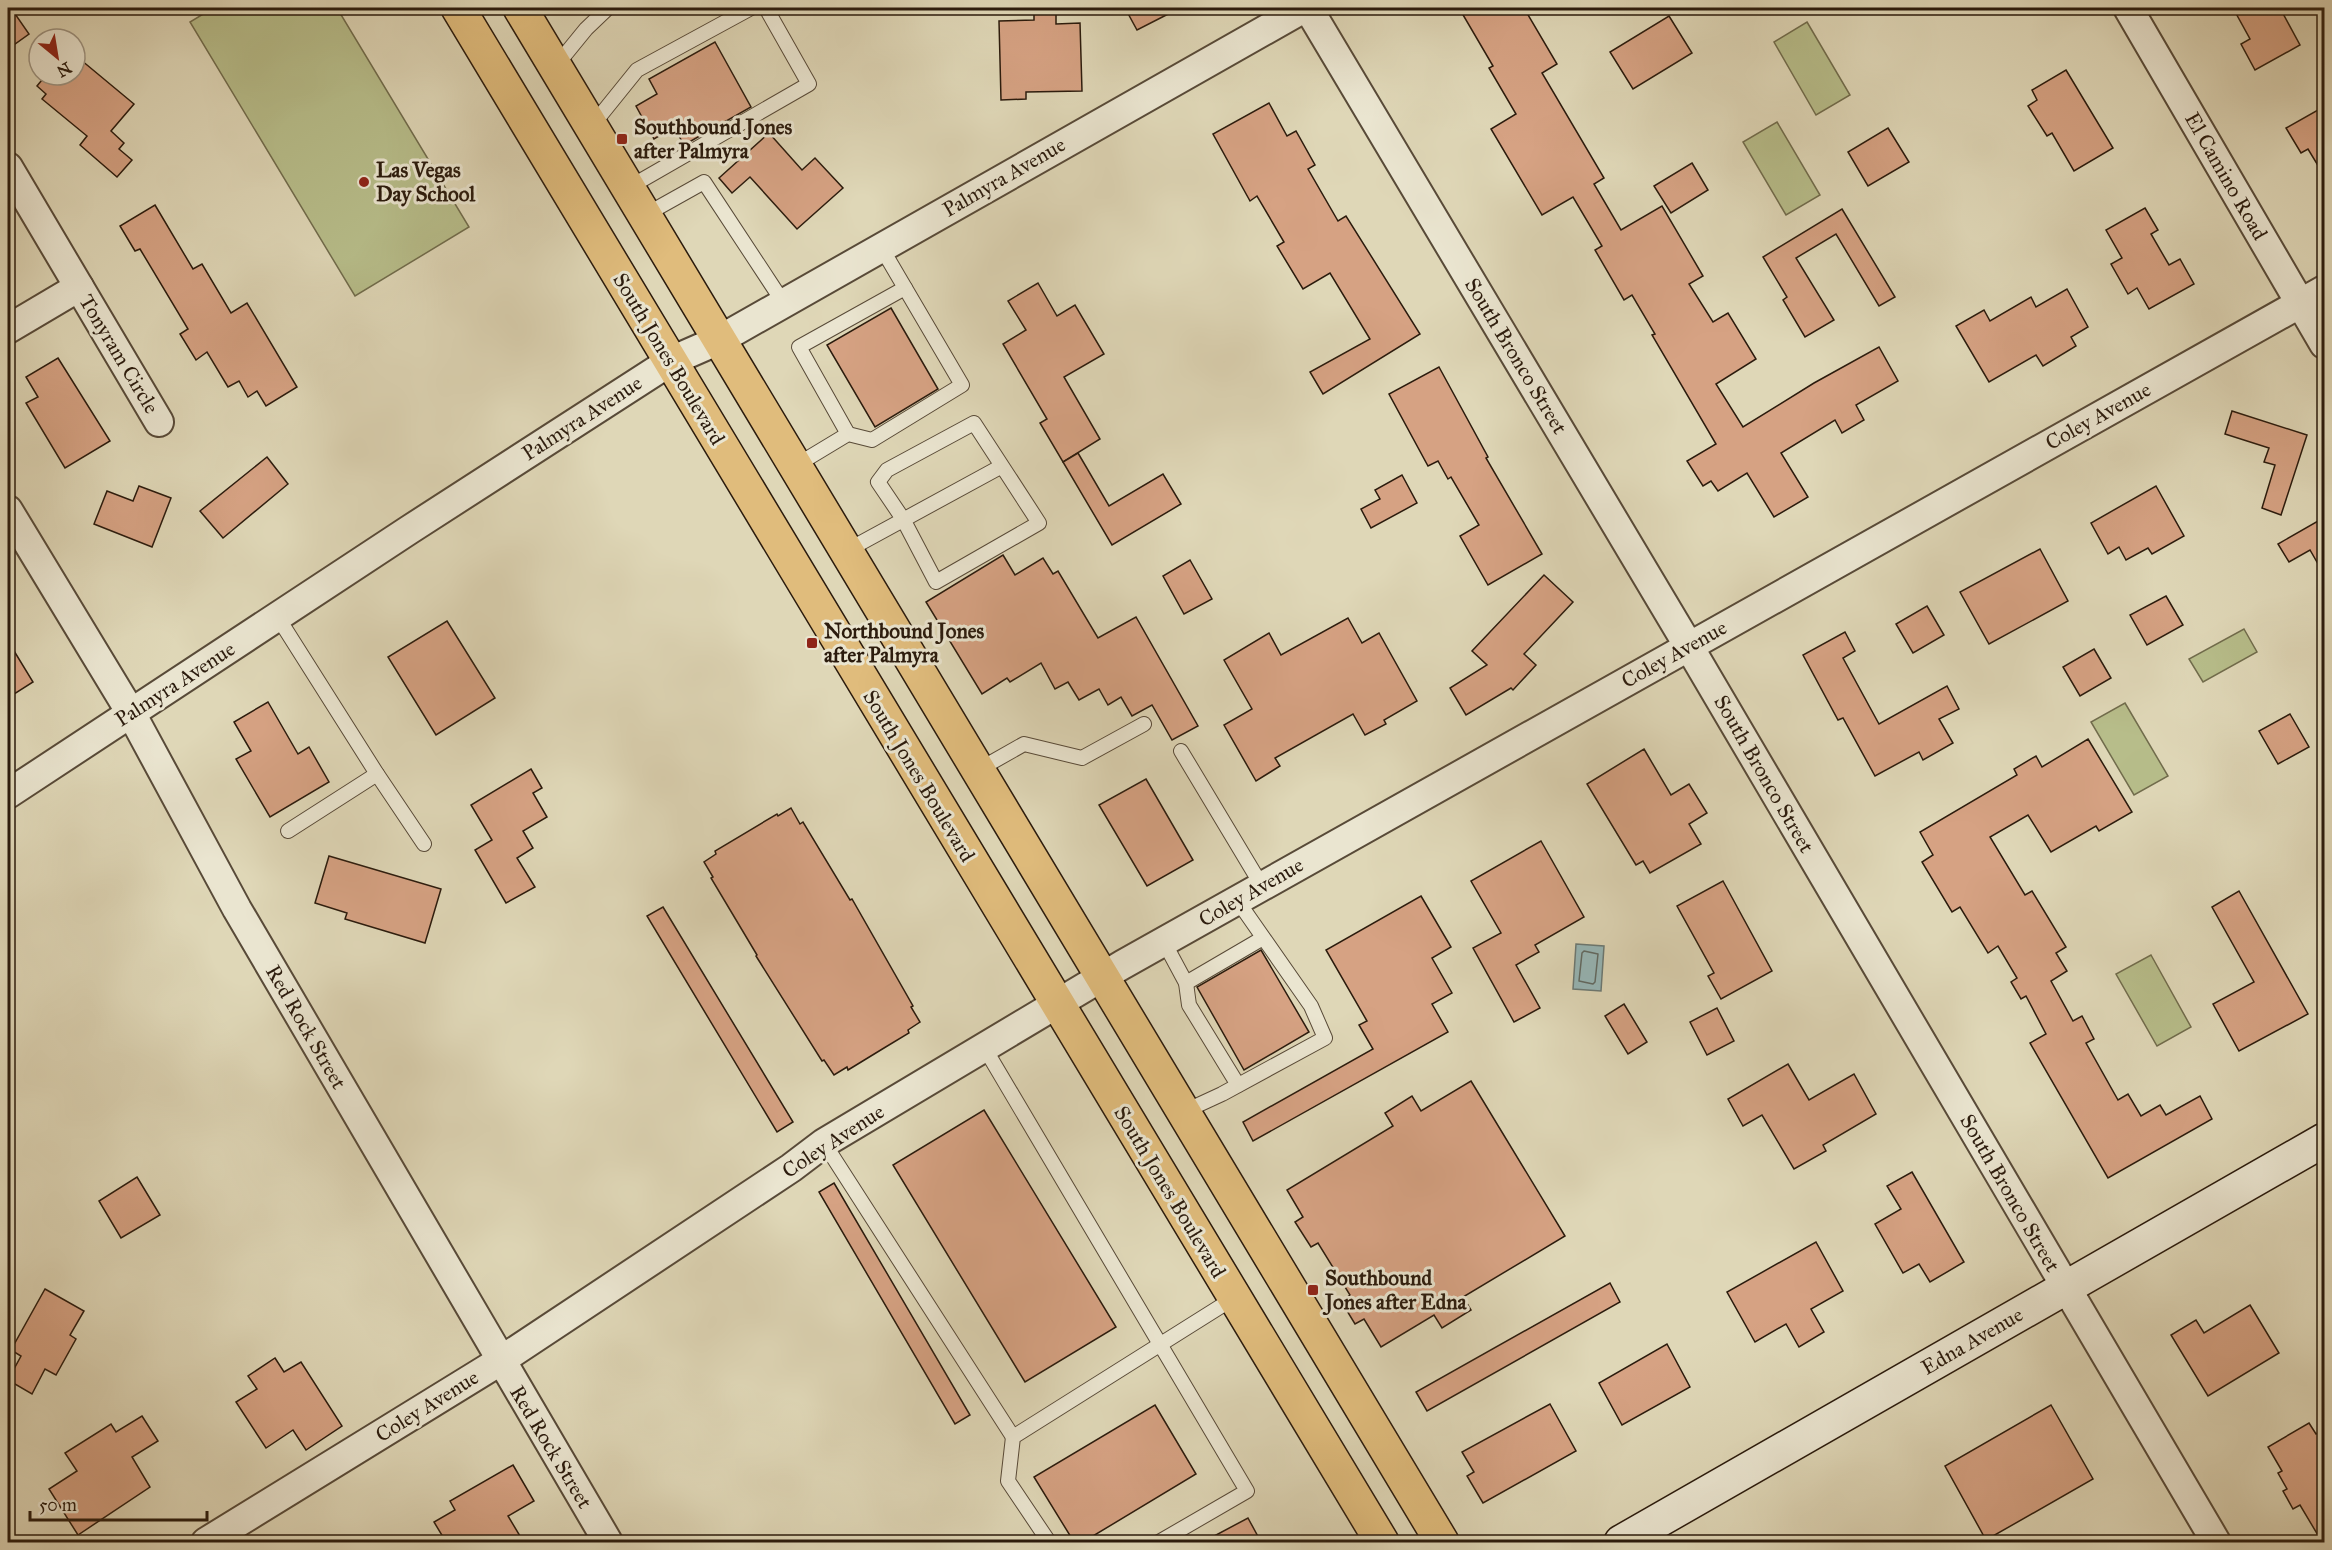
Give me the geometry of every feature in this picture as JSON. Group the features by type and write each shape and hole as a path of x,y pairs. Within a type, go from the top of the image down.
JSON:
{"main road":[{"name":"South Jones Boulevard","path":"458,8 1382,1542"},
{"path":"520,8 1442,1542"}],"street":[{"name":"Palmyra Avenue","path":"8,794 277,616 672,361 719,340 1306,8"},
{"name":"South Bronco Street","path":"1306,8 1688,645 2216,1542"},
{"name":"El Camino Road","path":"2128,8 2312,297 2325,344"},
{"name":"Tonyram Circle","path":"8,167 159,422"},
{"name":"Tonyram Circle","path":"8,330 79,287"},
{"name":"Coley Avenue","path":"206,1542 500,1361 791,1168 824,1143 1057,1003 1688,645 2312,297"},
{"name":"Red Rock Street","path":"8,510 131,713 237,909 608,1542"},
{"name":"Edna Avenue","path":"1621,1542 2325,1140"}],"lane":[{"path":"555,67 586,29 608,8"},
{"path":"591,127 637,70 751,8"},
{"path":"628,188 809,84 766,8"},
{"path":"645,215 704,182 783,302"},
{"path":"795,466 848,434 872,440 963,385 881,247"},
{"path":"848,434 799,347 905,288"},
{"path":"974,423 1002,466 1039,524 936,582 903,519 878,482 887,470 974,423"},
{"path":"846,551 1002,466"},
{"path":"277,616 424,844"},
{"path":"978,770 1024,744 1082,758 1143,724"},
{"path":"1181,751 1262,886"},
{"path":"288,831 377,774"},
{"path":"1183,1112 1325,1038 1311,1005 1237,900"},
{"path":"1186,983 1263,938"},
{"path":"1164,942 1186,983 1189,1005 1238,1085"},
{"path":"984,1047 1247,1491 1159,1542"},
{"path":"824,1143 1013,1437 1008,1481 1049,1542"},
{"path":"1013,1437 1234,1298"}],"green space":[{"path":"213,8 337,8 469,227 355,296 190,22"},
{"path":"1807,22 1850,95 1816,115 1774,42"},
{"path":"1777,122 1820,195 1786,215 1743,142"},
{"path":"2244,629 2257,652 2203,682 2189,659"},
{"path":"2125,703 2168,776 2134,795 2091,722"},
{"path":"2151,955 2191,1027 2157,1046 2116,974"}],"water":[{"path":"1576,944 1604,946 1601,991 1573,989"}],"building":[{"path":"8,8 11,8 27,31 27,35 8,49"},
{"path":"1034,8 1056,8 1056,24 1080,23 1082,91 1026,92 1026,99 1001,100 999,21 1034,20"},
{"path":"1125,8 1180,8 1137,30"},
{"path":"1459,8 1524,8 1557,64 1542,73 1604,178 1594,184 1621,230 1662,206 1703,276 1689,284 1713,322 1728,313 1756,359 1716,384 1743,427 1814,383 1879,347 1898,381 1856,405 1864,420 1842,433 1835,420 1781,453 1808,497 1774,517 1747,473 1718,491 1711,481 1703,486 1687,461 1716,444 1652,335 1655,334 1632,295 1624,300 1595,250 1602,246 1573,197 1542,215 1491,129 1516,114 1489,68 1493,66"},
{"path":"2233,8 2280,8 2300,45 2255,70 2241,44 2250,39"},
{"path":"1669,16 1692,53 1633,89 1610,52"},
{"path":"715,42 751,107 684,145 674,127 654,139 636,106 657,94 649,79"},
{"path":"87,65 134,104 111,131 124,143 119,149 132,160 117,177 80,145 87,136 42,99 46,94 38,87 87,87"},
{"path":"2066,70 2113,148 2074,171 2052,133 2047,136 2028,106 2037,100 2032,90"},
{"path":"1269,103 1287,136 1296,131 1315,165 1308,169 1338,221 1346,216 1420,334 1323,394 1310,372 1370,339 1330,273 1303,289 1277,246 1284,242 1257,196 1250,201 1213,134"},
{"path":"2325,106 2325,177 2308,149 2301,153 2286,128"},
{"path":"1888,128 1909,162 1868,186 1848,152"},
{"path":"769,133 802,170 815,158 843,188 797,229 750,177 732,193 719,178"},
{"path":"1692,163 1708,190 1671,213 1654,186"},
{"path":"155,205 193,269 202,264 231,313 247,303 297,387 266,406 257,391 248,397 239,381 228,387 207,352 196,360 180,334 188,329 140,249 135,251 120,226"},
{"path":"2145,208 2158,230 2151,234 2169,265 2180,259 2194,284 2149,309 2137,288 2128,294 2111,264 2122,258 2106,230"},
{"path":"1842,209 1895,297 1879,306 1836,234 1796,258 1834,320 1805,337 1783,300 1787,297 1763,257"},
{"path":"1038,283 1057,316 1075,305 1104,354 1064,377 1100,439 1063,462 1040,423 1047,419 1003,344 1026,330 1008,301"},
{"path":"2067,289 2088,327 2071,337 2076,346 2043,366 2036,355 1989,382 1956,326 1984,310 1990,321 2031,297 2036,307"},
{"path":"891,308 938,389 875,427 827,345"},
{"path":"58,358 110,441 65,468 26,403 38,397 26,377"},
{"path":"1439,367 1488,457 1486,458 1542,554 1488,585 1460,536 1479,525 1451,477 1448,479 1438,461 1428,466 1389,394"},
{"path":"2232,411 2307,435 2281,515 2262,508 2275,465 2264,462 2269,448 2225,434"},
{"path":"1078,453 1109,506 1163,474 1181,504 1112,545 1063,462"},
{"path":"267,457 288,484 223,538 200,511"},
{"path":"1402,475 1417,503 1371,528 1361,509 1380,499 1375,490"},
{"path":"139,486 171,498 152,547 94,524 107,491 133,501"},
{"path":"2156,486 2184,536 2152,554 2148,548 2126,560 2119,547 2108,554 2091,523"},
{"path":"2325,517 2325,576 2310,550 2289,562 2278,544"},
{"path":"2040,549 2068,601 1989,644 1960,592"},
{"path":"1003,555 1015,575 1043,558 1053,574 1058,571 1098,638 1136,617 1198,726 1172,740 1152,705 1132,716 1121,697 1108,705 1099,689 1079,700 1068,682 1055,689 1041,663 1010,682 1007,678 982,694 926,602"},
{"path":"1190,560 1212,599 1184,614 1163,576"},
{"path":"1544,575 1573,602 1524,654 1536,665 1513,690 1511,688 1466,715 1450,688 1487,665 1472,651"},
{"path":"2166,596 2183,625 2147,645 2130,615"},
{"path":"1927,606 1944,635 1913,653 1896,624"},
{"path":"1348,618 1362,643 1379,633 1417,701 1384,720 1386,724 1365,735 1353,714 1275,758 1280,766 1256,781 1224,725 1252,709 1224,660 1269,633 1281,655"},
{"path":"447,621 495,698 436,735 388,657"},
{"path":"1845,632 1855,651 1843,658 1879,724 1947,686 1959,709 1939,719 1953,743 1923,760 1919,752 1875,776 1843,718 1838,720 1803,655"},
{"path":"8,641 33,682 8,698"},
{"path":"2094,649 2111,678 2080,696 2063,667"},
{"path":"268,702 298,754 309,747 329,782 270,817 236,759 251,751 234,722"},
{"path":"2290,714 2309,747 2278,764 2259,731"},
{"path":"2088,739 2132,812 2099,831 2096,826 2051,852 2028,815 1990,837 2025,895 2032,891 2066,947 2056,953 2067,971 2051,981 2073,1021 2082,1016 2094,1039 2086,1043 2118,1100 2128,1094 2141,1116 2160,1105 2166,1115 2200,1096 2212,1119 2108,1178 2030,1043 2046,1034 2026,996 2021,999 2011,982 2017,978 1998,946 1988,953 1960,907 1952,912 1922,862 1933,855 1920,832 2017,775 2014,769 2036,756 2042,767"},
{"path":"1644,749 1671,795 1689,784 1707,813 1689,824 1701,844 1650,873 1643,861 1636,865 1587,784"},
{"path":"531,769 542,788 533,793 547,817 523,831 533,848 517,858 535,887 506,903 475,850 492,840 471,805"},
{"path":"1146,779 1193,860 1147,886 1099,805"},
{"path":"791,808 800,824 803,822 850,900 852,899 920,1022 908,1030 909,1033 848,1070 847,1067 834,1075 824,1060 822,1061 756,956 704,862 716,854 715,851"},
{"path":"1541,841 1584,917 1535,945 1539,952 1516,965 1540,1008 1514,1022 1473,948 1501,933 1471,881"},
{"path":"329,856 441,889 425,943 345,919 347,913 315,903"},
{"path":"1723,881 1772,971 1721,999 1708,976 1714,973 1677,906"},
{"path":"2239,891 2308,1014 2239,1051 2213,1004 2254,982 2212,907"},
{"path":"1421,896 1451,947 1432,958 1452,993 1432,1004 1448,1032 1253,1141 1243,1122 1373,1049 1359,1025 1367,1021 1326,950"},
{"path":"663,907 793,1122 777,1132 647,916"},
{"path":"1261,950 1309,1032 1244,1070 1197,987"},
{"path":"1624,1004 1647,1042 1628,1054 1605,1016"},
{"path":"1717,1008 1734,1041 1707,1055 1690,1022"},
{"path":"1788,1064 1809,1100 1854,1074 1876,1114 1823,1145 1826,1151 1794,1169 1762,1115 1743,1126 1728,1099"},
{"path":"1471,1081 1565,1236 1463,1297 1471,1310 1442,1328 1434,1315 1381,1347 1364,1319 1355,1324 1341,1301 1350,1295 1318,1243 1311,1247 1295,1222 1303,1217 1287,1190 1393,1126 1385,1113 1412,1096 1421,1111"},
{"path":"984,1110 1116,1327 1025,1382 893,1165"},
{"path":"1912,1172 1964,1262 1930,1282 1919,1264 1903,1273 1875,1224 1901,1209 1887,1186"},
{"path":"137,1177 160,1215 121,1238 99,1201"},
{"path":"834,1183 970,1415 955,1424 819,1192"},
{"path":"1816,1242 1843,1291 1811,1309 1824,1332 1799,1347 1786,1324 1755,1342 1727,1292"},
{"path":"1610,1283 1620,1302 1427,1411 1416,1392"},
{"path":"45,1289 84,1311 70,1335 76,1339 56,1375 45,1369 32,1394 8,1380 21,1356 11,1350"},
{"path":"2250,1305 2279,1353 2208,1396 2171,1335 2196,1320 2204,1333"},
{"path":"1667,1344 1690,1387 1622,1425 1599,1383"},
{"path":"275,1358 284,1372 301,1362 342,1426 306,1450 293,1430 266,1448 236,1402 257,1389 248,1376"},
{"path":"1550,1404 1576,1451 1483,1503 1467,1476 1474,1472 1462,1452"},
{"path":"1155,1405 1196,1474 1083,1542 1074,1542 1034,1477"},
{"path":"2051,1405 2093,1479 1986,1540 1945,1466"},
{"path":"142,1416 158,1441 132,1457 150,1487 78,1535 49,1489 77,1471 65,1453 111,1424 116,1432"},
{"path":"2309,1423 2316,1434 2325,1429 2325,1542 2322,1542 2300,1505 2293,1509 2283,1491 2287,1489 2278,1473 2282,1471 2268,1447"},
{"path":"513,1465 534,1501 508,1516 520,1536 508,1542 446,1542 434,1522 455,1510 450,1501"},
{"path":"1248,1518 1261,1542 1203,1542"}],"place":[{"name":"Southbound Jones after Palmyra","path":"622,139"},
{"name":"Las Vegas Day School","path":"364,182"},
{"name":"Northbound Jones after Palmyra","path":"812,643"},
{"name":"Southbound Jones after Edna","path":"1313,1290"}]}
